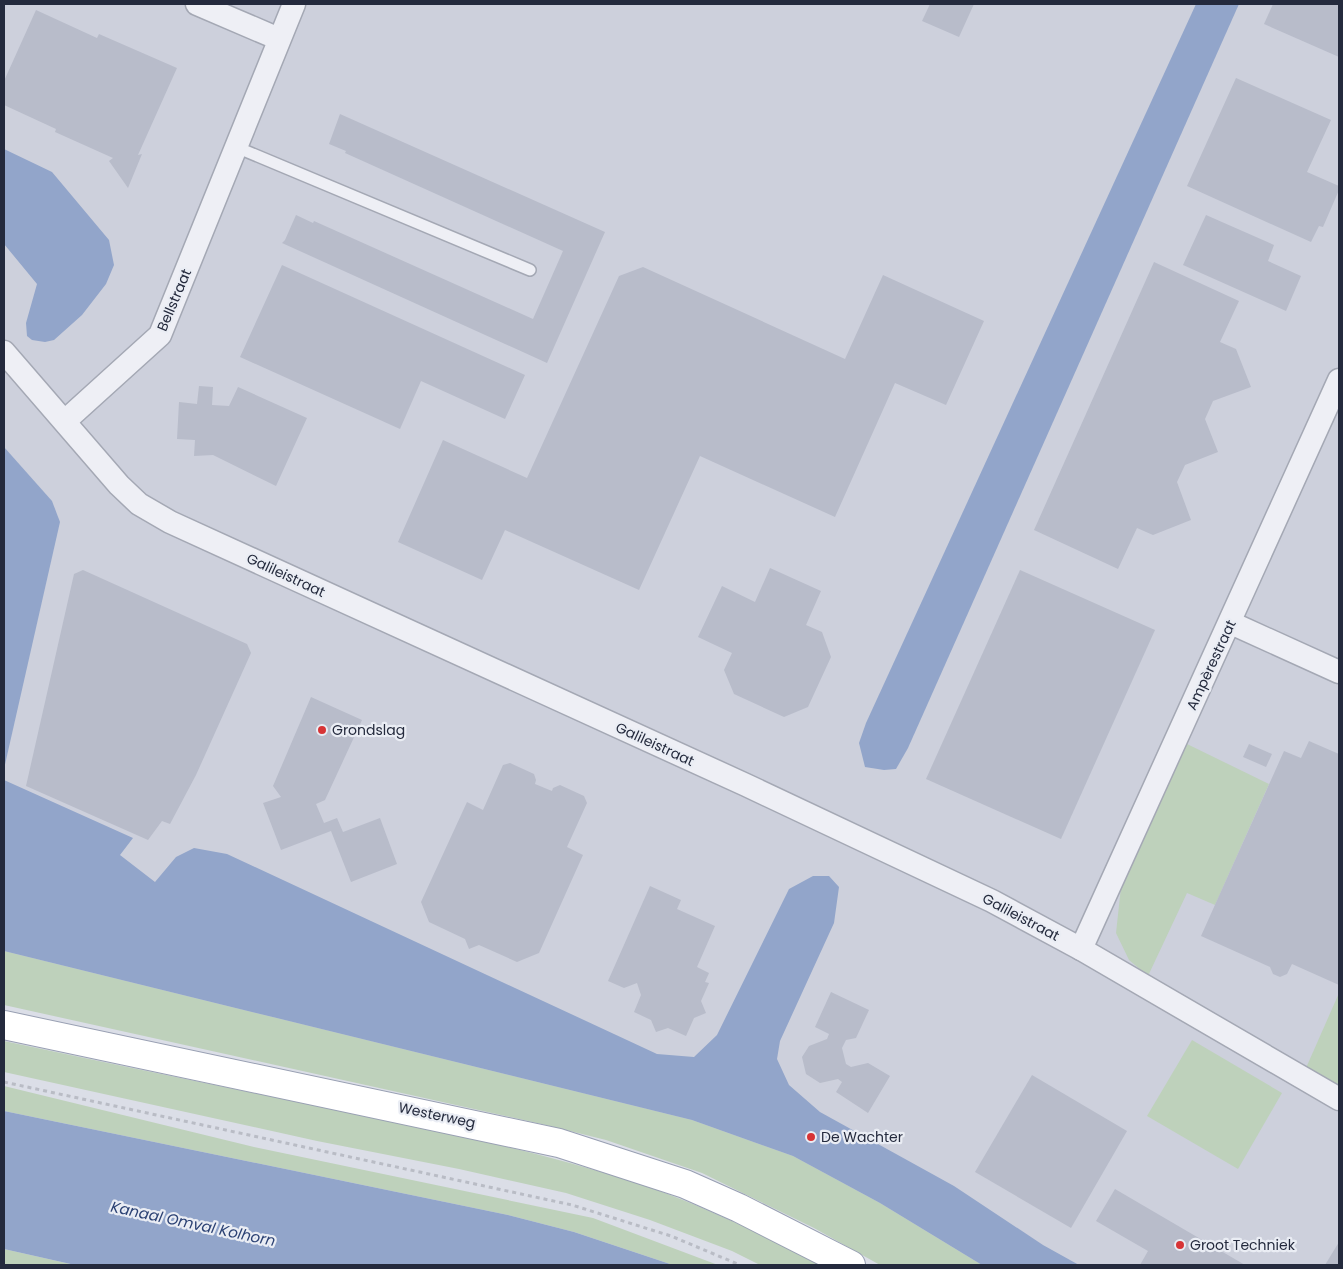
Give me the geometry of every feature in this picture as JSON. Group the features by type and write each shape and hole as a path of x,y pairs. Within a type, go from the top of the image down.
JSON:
{"main road":[{"name":"Westerweg","path":"4,1025 559,1143 685,1184 746,1212 851,1265"}],"street":[{"path":"197,4 279,39"},
{"name":"Bellstraat","path":"65,420 160,335 294,4"},
{"name":"Galileistraat","path":"4,352 65,420 119,485 139,504 170,522 746,785 992,901 1081,948 1339,1099"},
{"name":"Ampèrestraat","path":"1081,948 1231,623 1339,380"},
{"path":"1231,623 1339,672"}],"lane":[{"path":"236,146 530,270"}],"path":[{"path":"4,1082 572,1205 671,1236 740,1265"}],"shaded area":[{"path":"4,4 1339,4 1339,1265 930,1265 662,1143 4,991"}],"green space":[{"path":"1185,743 1269,784 1215,905 1187,893 1148,976 1129,960 1116,933 1121,887"},
{"path":"4,951 692,1120 793,1156 880,1203 982,1265 880,1265 814,1228 702,1173 606,1140 546,1125 4,1005"},
{"path":"1339,993 1339,1088 1306,1068"},
{"path":"1192,1040 1282,1093 1238,1169 1147,1116"},
{"path":"4,1041 442,1132 556,1159 631,1181 681,1199 824,1265 760,1265 732,1251 650,1220 566,1193 459,1169 317,1141 4,1072"},
{"path":"4,1086 254,1147 593,1218 718,1265 673,1265 574,1232 508,1215 4,1111"},
{"path":"4,1249 75,1265 4,1265"}],"water":[{"path":"1196,4 1239,4 908,748 896,769 884,770 865,767 859,743 866,723"},
{"path":"4,149 52,172 109,240 114,265 106,284 82,315 54,340 45,342 32,340 27,336 26,323 37,284 4,244"},
{"path":"4,447 52,501 60,522 4,769"},
{"path":"4,780 133,838 120,855 155,882 176,857 194,848 227,854 657,1054 694,1057 717,1035 789,889 813,876 829,876 839,887 834,923 780,1041 777,1059 789,1085 820,1112 954,1186 1043,1245 1079,1265 982,1265 880,1203 793,1156 692,1120 4,951"},
{"name":"Kanaal Omval Kolhorn","path":"4,1111 508,1215 574,1232 673,1265 75,1265 4,1249"}],"building":[{"path":"930,4 974,4 959,37 922,21"},
{"path":"1273,4 1339,4 1339,57 1264,24"},
{"path":"36,10 97,38 99,34 177,68 138,155 142,154 128,188 109,161 113,158 55,132 56,129 4,105 4,81"},
{"path":"1236,78 1331,120 1307,172 1339,186 1339,190 1323,227 1319,226 1311,242 1187,186"},
{"path":"340,114 605,232 547,363 282,243 296,215 313,223 314,221 533,319 563,251 345,153 346,151 329,144"},
{"path":"1206,215 1274,245 1268,261 1301,276 1286,311 1183,265"},
{"path":"1154,262 1239,301 1220,342 1236,349 1251,387 1213,401 1205,419 1218,452 1185,465 1177,482 1191,520 1153,535 1137,528 1118,569 1034,530"},
{"path":"282,265 525,375 505,419 421,381 400,429 240,357"},
{"path":"643,267 845,359 883,275 984,321 946,405 895,383 835,517 700,456 639,590 505,530 482,580 398,542 443,440 527,478 619,276"},
{"path":"199,386 213,387 212,405 229,406 238,387 307,418 276,486 213,455 194,456 195,440 177,439 179,402 197,404"},
{"path":"770,568 821,591 806,625 822,632 831,657 808,707 784,717 734,694 724,670 732,653 698,637 722,586 755,602"},
{"path":"83,570 247,644 251,653 196,775 170,824 162,821 148,840 26,786 74,574"},
{"path":"1020,570 1155,630 1061,839 926,779"},
{"path":"311,697 362,720 325,800 316,804 324,823 337,818 343,832 380,818 397,864 351,882 331,831 281,850 263,803 281,797 273,786"},
{"path":"1309,741 1339,754 1339,985 1292,964 1287,974 1280,977 1273,974 1270,967 1201,936 1284,751 1301,758"},
{"path":"1249,744 1272,754 1266,767 1243,757"},
{"path":"510,763 534,774 535,784 552,791 553,788 560,785 584,796 587,803 567,847 583,855 539,953 517,962 479,945 469,949 465,939 429,922 421,902 467,802 483,810 503,765"},
{"path":"650,886 681,900 677,909 715,926 697,967 709,973 705,982 709,983 701,1001 706,1013 694,1018 686,1036 668,1028 656,1032 651,1020 634,1012 641,995 637,983 624,988 608,981"},
{"path":"831,992 869,1010 856,1038 846,1040 842,1048 846,1064 851,1067 868,1063 890,1076 868,1113 836,1092 842,1082 838,1079 820,1083 806,1074 802,1057 809,1046 827,1039 829,1034 815,1027"},
{"path":"1032,1075 1127,1131 1071,1228 975,1172"},
{"path":"1115,1189 1245,1265 1140,1265 1148,1251 1096,1221"},
{"path":"1339,1242 1339,1265 1325,1265"}],"place":[{"name":"Grondslag","path":"322,730"},
{"name":"De Wachter","path":"811,1137"},
{"name":"Groot Techniek","path":"1180,1245"}]}
